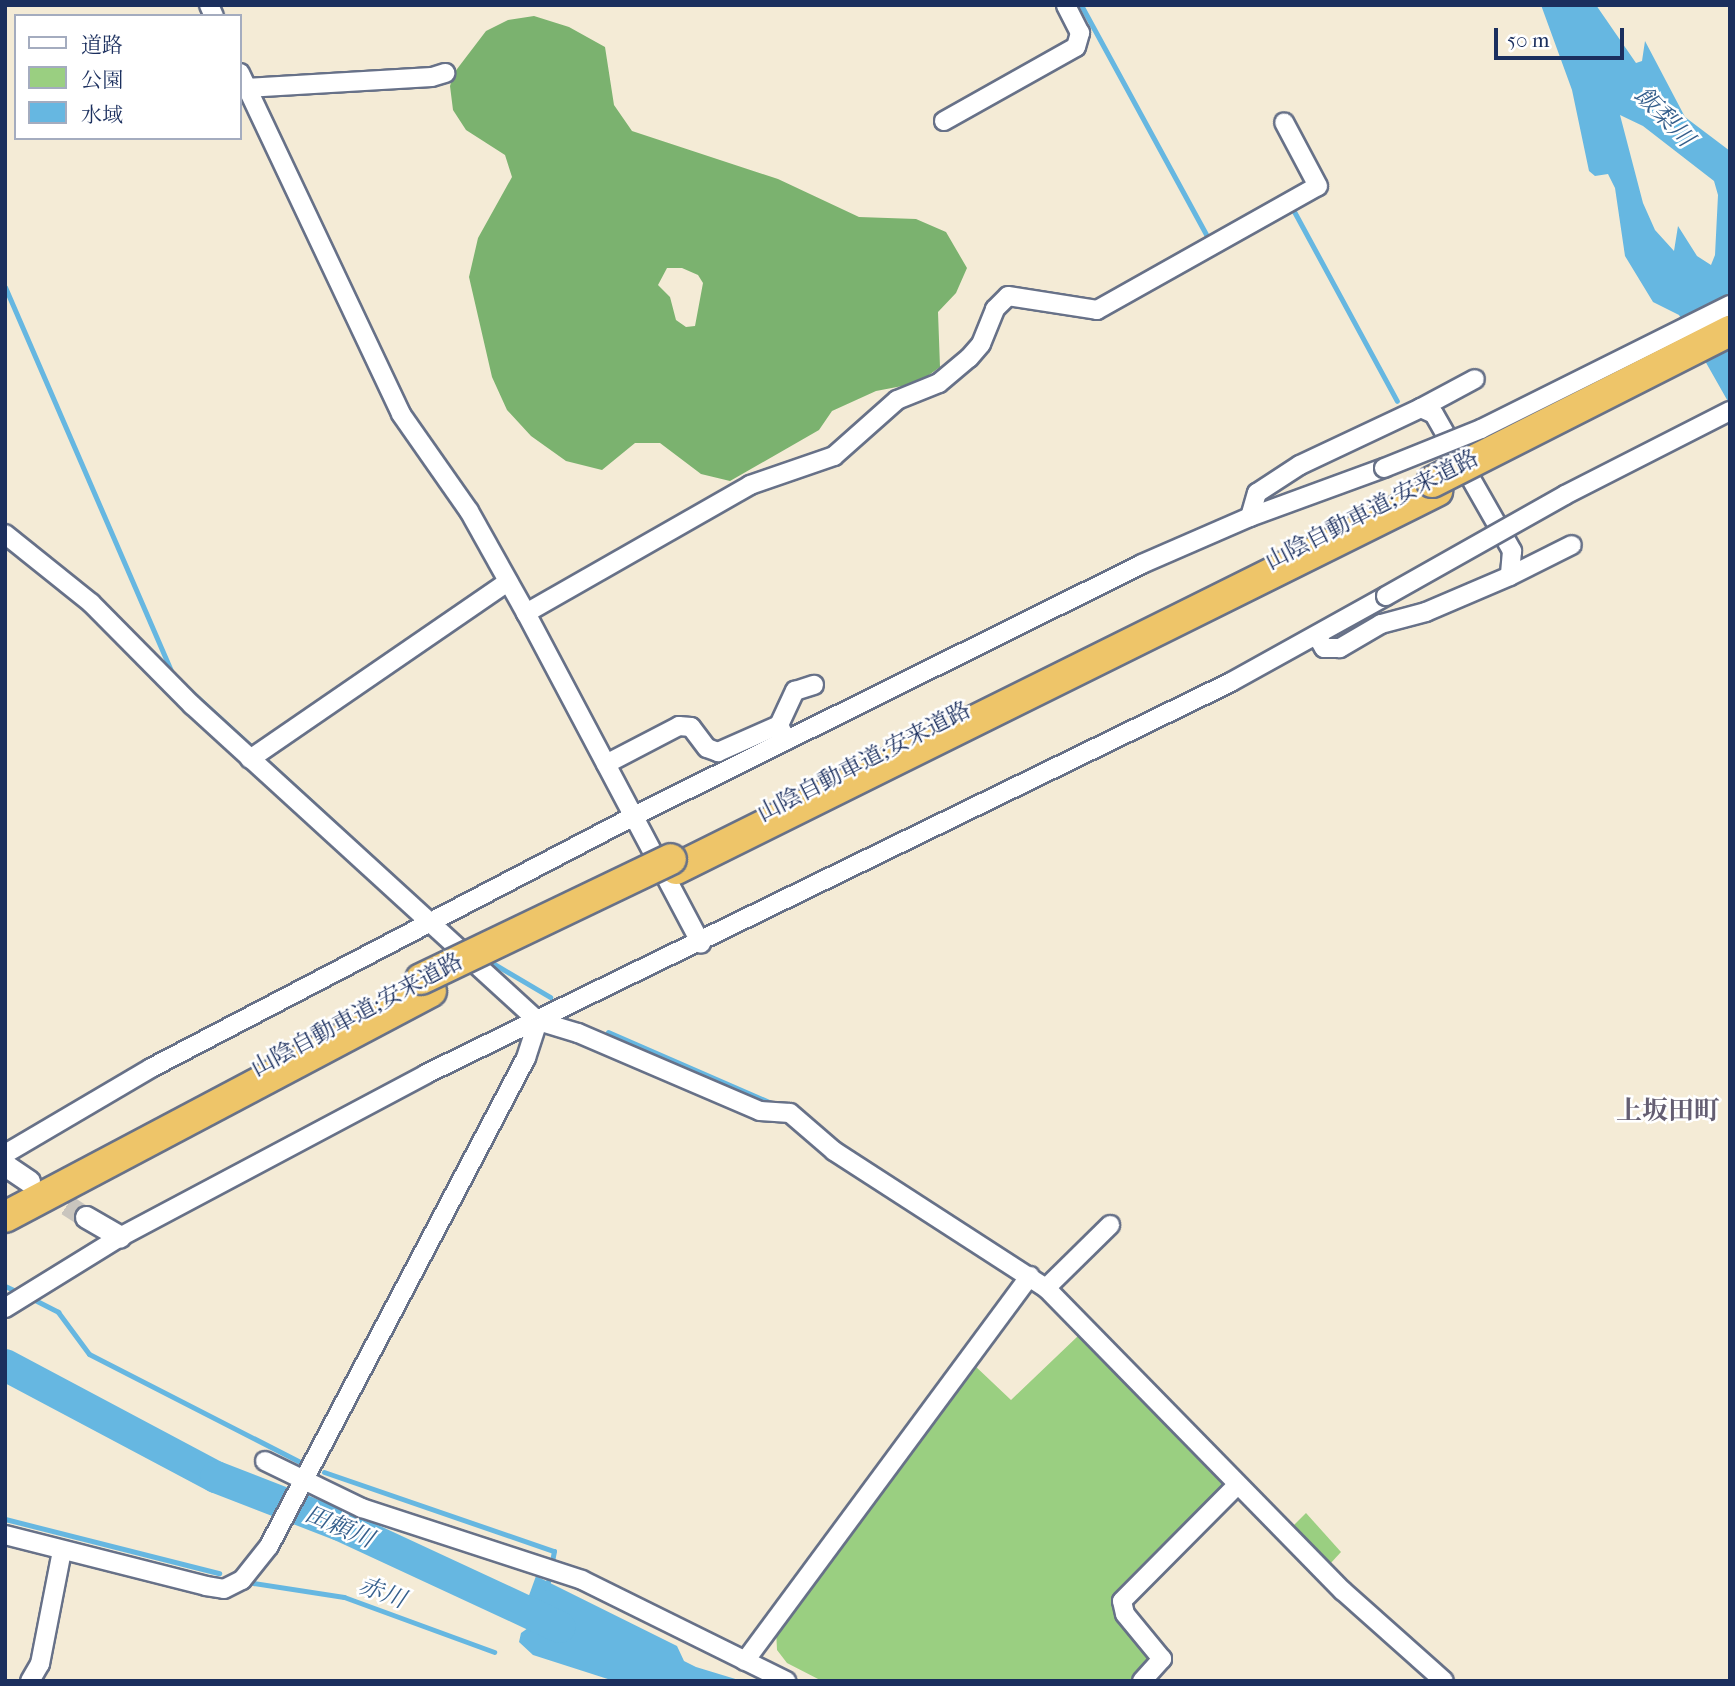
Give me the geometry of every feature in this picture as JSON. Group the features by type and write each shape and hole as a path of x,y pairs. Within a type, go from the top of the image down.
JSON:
{"highway":[{"name":"山陰自動車道;安来道路","path":"1435,486 1730,331"},
{"name":"山陰自動車道;安来道路","path":"16,1202 426,985 1435,486 1730,345"}],"street":[{"path":"944,121 1076,47 1080,33 1066,5"},
{"path":"445,72 432,77 243,81 401,414 468,512 526,612 701,944"},
{"path":"526,612 750,485 834,456 897,400 939,383 969,358 981,344 995,309 1008,296 1097,310 1318,186 1284,122"},
{"path":"5,1154 151,1068 634,816 783,732 1142,564 1250,517 1481,429 1730,305"},
{"path":"1250,517 1257,493 1300,466 1475,379"},
{"path":"1421,408 1434,414 1512,551 1510,576"},
{"path":"5,1308 120,1237 426,1074 701,944 1317,636 1565,495 1730,411"},
{"path":"5,534 92,603 256,755 429,924 538,1021 578,1033 760,1111 790,1113 834,1151 1046,1287 1343,1591 1444,1681"},
{"path":"1317,636 1324,648 1339,648 1381,624 1426,612 1510,576 1572,545"},
{"path":"256,755 508,582"},
{"path":"783,732 794,691 814,685"},
{"path":"606,764 679,726 691,727 707,748 718,752 783,732"},
{"path":"5,1535 62,1551 224,1588 242,1580 269,1546 526,1058 538,1021"},
{"path":"5,1165 16,1202"},
{"path":"86,1217 120,1237"},
{"path":"1046,1287 1110,1225"},
{"path":"745,1661 1030,1276"},
{"path":"265,1461 302,1482 362,1508 582,1580 786,1681"},
{"path":"1142,1681 1162,1659 1125,1614 1122,1601 1237,1485"},
{"path":"30,1681 40,1664 62,1551"}],"green space":[{"path":"534,16 569,27 605,47 614,105 632,131 778,179 859,217 916,219 946,232 967,268 956,293 938,312 940,367 918,383 876,391 832,411 819,430 730,481 701,474 660,443 635,443 602,470 566,461 531,436 507,410 492,377 469,277 478,238 512,177 505,155 466,130 453,110 450,86 454,73 486,31 508,20","holes":["667,268 682,268 698,275 703,283 695,326 686,327 676,320 670,297 658,285"]},
{"path":"1078,1336 1227,1489 1114,1600 1117,1614 1155,1653 1153,1664 1134,1681 822,1681 787,1663 777,1650 776,1629 973,1364 1011,1400"},
{"path":"1306,1513 1341,1552 1329,1565 1290,1529"}],"water":[{"name":"飯梨川","path":"1541,5 1596,5 1636,63 1642,61 1645,41 1685,117 1730,151 1730,405 1679,315 1653,302 1625,256 1615,188 1608,174 1595,176 1589,171 1572,90","holes":["1620,115 1643,126 1714,181 1718,195 1715,255 1711,265 1697,256 1678,226 1674,251 1655,230 1643,203"]},
{"path":"536,1576 677,1646 684,1661 742,1681 614,1681 533,1655 519,1642 521,1633 528,1628 519,1623"}],"waterway":[{"path":"1081,5 1210,242"},
{"path":"1290,204 1397,401"},
{"path":"5,287 173,675"},
{"path":"183,684 423,904"},
{"path":"484,958 550,997"},
{"path":"608,1032 771,1103"},
{"path":"5,1286 20,1293"},
{"path":"29,1297 58,1312 89,1354 298,1461"},
{"name":"田頼川","path":"5,1365 216,1477 340,1525 560,1627"},
{"path":"324,1472 554,1551 547,1588"},
{"name":"赤川","path":"5,1519 219,1573"},
{"name":"赤川","path":"253,1583 344,1597 494,1652"}],"tunnel":[{"path":"41,1188 86,1217"}],"district":[{"name":"上坂田町","path":"1668,1111"}]}
